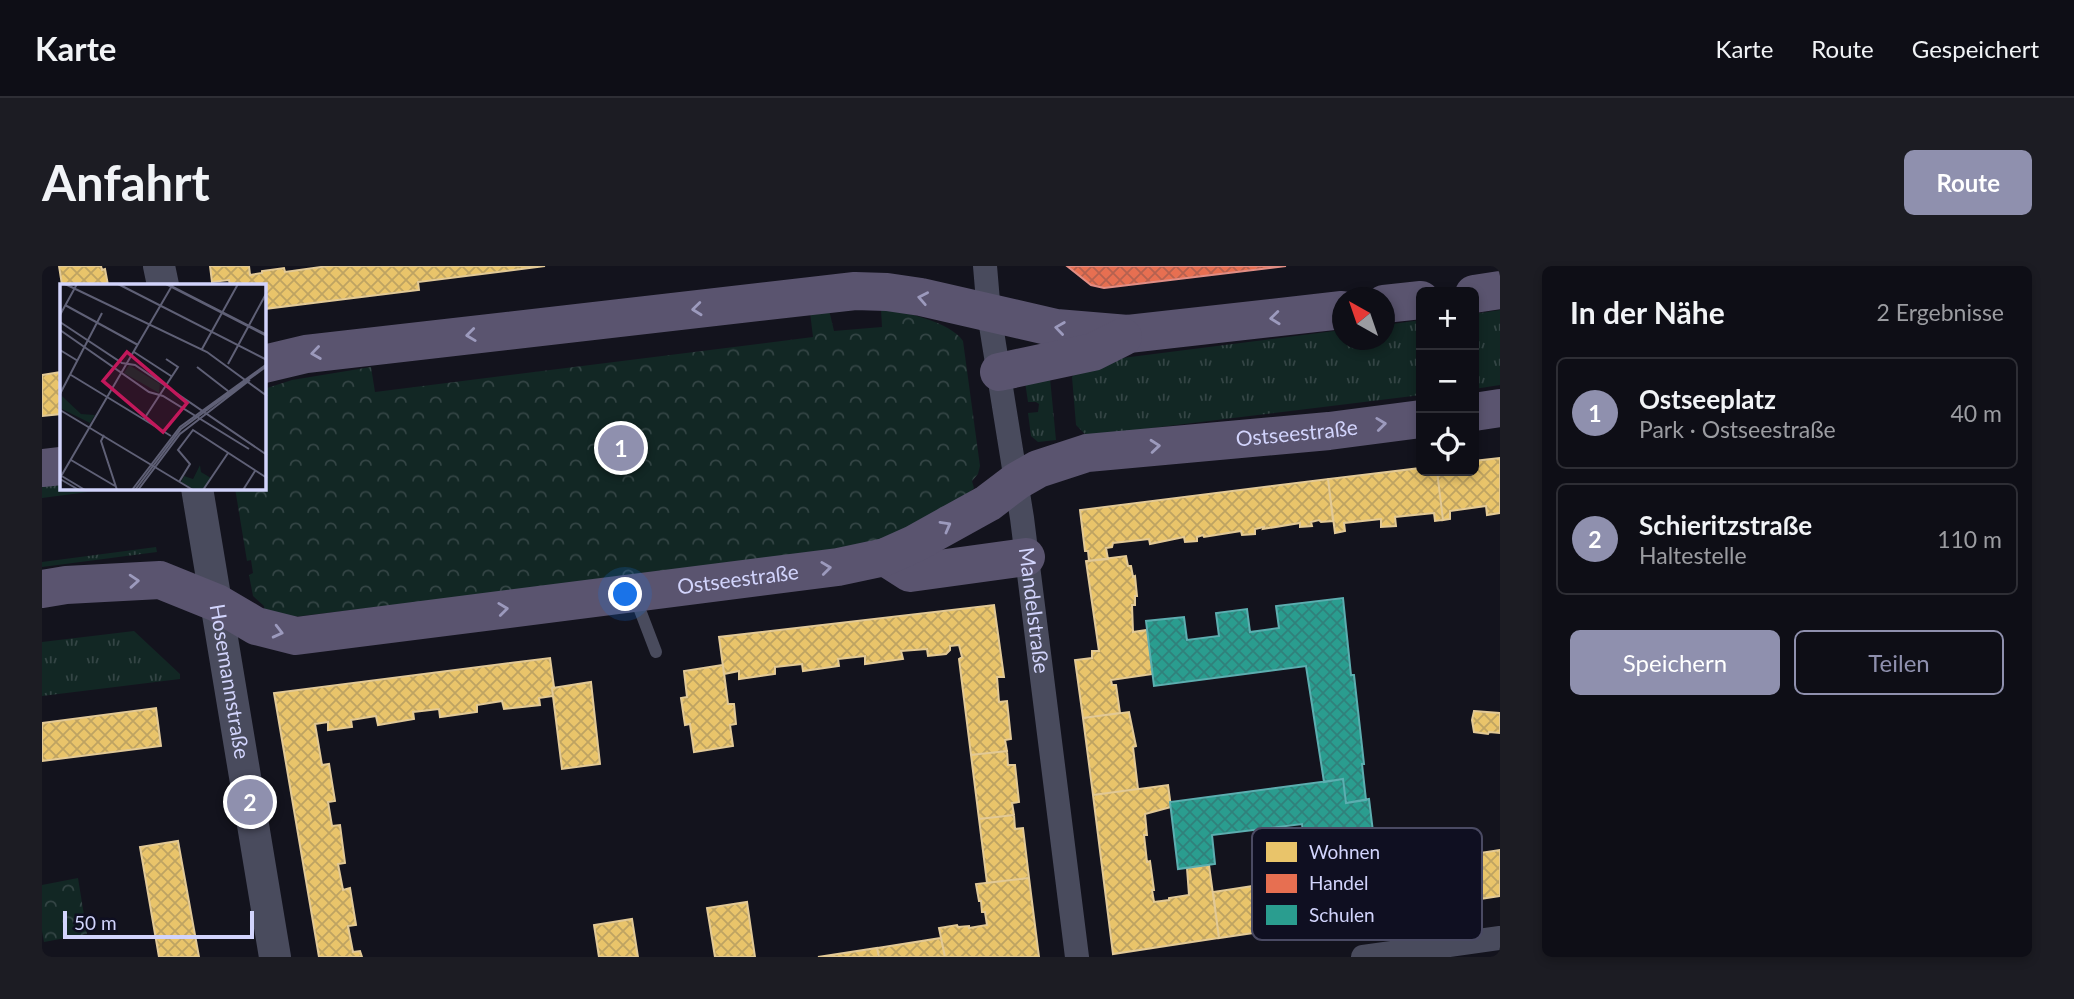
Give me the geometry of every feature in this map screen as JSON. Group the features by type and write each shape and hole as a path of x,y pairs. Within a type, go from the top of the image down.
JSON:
{"main road":[{"path":"1479,293 1500,290"},
{"path":"266,364 306,354 855,291 921,297 1056,328 1128,334 1332,311"},
{"path":"1395,303 1416,301"},
{"path":"999,372 1093,352 1128,334"},
{"path":"1479,411 1500,408"},
{"name":"Ostseestraße","path":"42,589 160,580 217,603 256,626 296,636 838,567 885,557 914,544 988,503 1038,469 1087,453 1416,420"},
{"path":"42,468 60,466"},
{"path":"885,557 910,573 1027,557"}],"street":[{"path":"159,266 163,284"},
{"name":"Mandelstraße","path":"985,266 989,313 1017,481 1077,957"},
{"name":"Hosemannstraße","path":"197,490 275,957"},
{"path":"1363,957 1500,938"}],"lane":[{"path":"634,593 656,652"}],"green space":[{"path":"881,309 938,323 957,334 963,341 980,466 972,481 974,488 968,494 897,537 831,554 284,618 265,614 264,606 253,596 249,575 253,573 251,560 247,561 235,490 266,490 266,388 292,380 371,367 375,392 813,337 810,312 829,310 834,331 882,327"},
{"path":"1500,310 1500,385 1479,388 1479,350 1479,313"},
{"path":"1416,321 1416,396 1087,436 1076,425 1072,377 1083,363 1332,331 1332,350 1395,350 1395,324"},
{"path":"1049,368 1056,440 1038,442 1031,436 1028,413 1038,412 1039,404 1028,402 1025,382"},
{"path":"60,483 60,490 103,490 42,498 42,485"},
{"path":"156,547 157,552 42,567 42,562"},
{"path":"134,631 180,674 180,679 42,696 42,642"},
{"path":"78,878 87,934 44,942 42,885"}],"building: Wohnen":[{"path":"59,266 101,266 102,270 105,269 108,284 62,284"},
{"path":"210,266 249,266 250,275 284,268 285,272 328,266 545,266 418,282 419,290 266,309 266,284 230,284 229,280 212,282"},
{"path":"60,372 60,414 42,416 42,375"},
{"path":"1500,458 1500,513 1487,515 1486,506 1450,511 1450,519 1443,520 1438,476 1479,476 1479,460"},
{"path":"1416,469 1416,476 1438,476 1443,520 1435,521 1434,513 1395,517 1396,526 1381,527 1381,519 1344,523 1345,531 1335,533 1328,479"},
{"path":"1328,479 1333,521 1319,520 1311,522 1312,526 1300,527 1300,523 1263,529 1264,527 1255,529 1255,534 1242,535 1241,531 1203,535 1197,537 1197,541 1185,542 1184,537 1150,544 1149,539 1113,543 1112,547 1106,548 1108,559 1089,561 1088,551 1085,551 1080,510"},
{"path":"1126,556 1128,566 1131,566 1133,577 1135,576 1137,596 1135,605 1132,605 1133,632 1147,630 1153,674 1111,680 1112,685 1116,685 1120,713 1083,718 1075,660 1092,658 1092,651 1099,651 1086,561"},
{"path":"994,605 1004,677 997,677 999,702 1007,701 1011,739 1005,740 1007,751 971,755 959,645 950,646 946,654 928,656 927,649 901,651 903,659 865,664 865,656 838,659 839,666 803,671 802,664 775,667 775,674 739,679 739,671 724,674 719,637"},
{"path":"550,658 553,696 539,698 540,705 504,709 502,701 477,705 477,712 440,717 439,709 413,712 414,719 378,725 376,716 351,720 352,727 328,730 328,722 315,724 322,765 329,764 335,801 328,802 332,826 340,825 345,863 338,864 343,890 350,888 356,925 348,926 353,952 360,951 362,957 319,957 274,693"},
{"path":"723,665 728,704 734,704 736,724 730,725 733,746 694,752 690,724 685,725 681,698 687,697 684,671"},
{"path":"591,682 600,764 562,769 552,688"},
{"path":"156,708 161,746 42,761 42,723"},
{"path":"1474,711 1500,713 1500,733 1474,732"},
{"path":"1129,712 1136,746 1133,747 1138,789 1093,795 1083,718"},
{"path":"1007,751 1008,765 1015,765 1019,802 1012,803 1014,815 979,819 971,755"},
{"path":"1168,785 1171,807 1145,814 1147,835 1144,835 1154,902 1189,895 1187,868 1209,865 1219,938 1113,954 1093,795"},
{"path":"1014,815 1015,829 1023,828 1029,878 987,883 979,819"},
{"path":"178,841 199,957 159,957 140,847"},
{"path":"1500,850 1500,896 1482,899 1482,853"},
{"path":"1029,878 1039,957 945,957 939,928 987,925 976,884"},
{"path":"1252,886 1252,933 1219,938 1213,892"},
{"path":"747,902 755,957 715,957 707,908"},
{"path":"632,919 638,957 599,957 594,925"},
{"path":"941,938 945,957 879,957 877,948"},
{"path":"877,948 879,957 818,957"}],"building: Handel":[{"path":"1067,266 1286,266 1104,288 1091,285"}],"building: Schulen":[{"path":"1343,598 1351,675 1354,675 1366,800 1346,803 1343,779 1324,782 1306,666 1154,686 1146,621 1184,617 1187,640 1219,636 1216,613 1247,609 1250,632 1279,628 1276,606"},
{"path":"1343,779 1346,803 1369,799 1373,828 1302,828 1302,824 1212,835 1215,864 1178,869 1170,802"}],"place":[{"name":"Ostseeplatz","path":"621,448"},
{"name":"Schieritzstraße","path":"250,802"}]}
